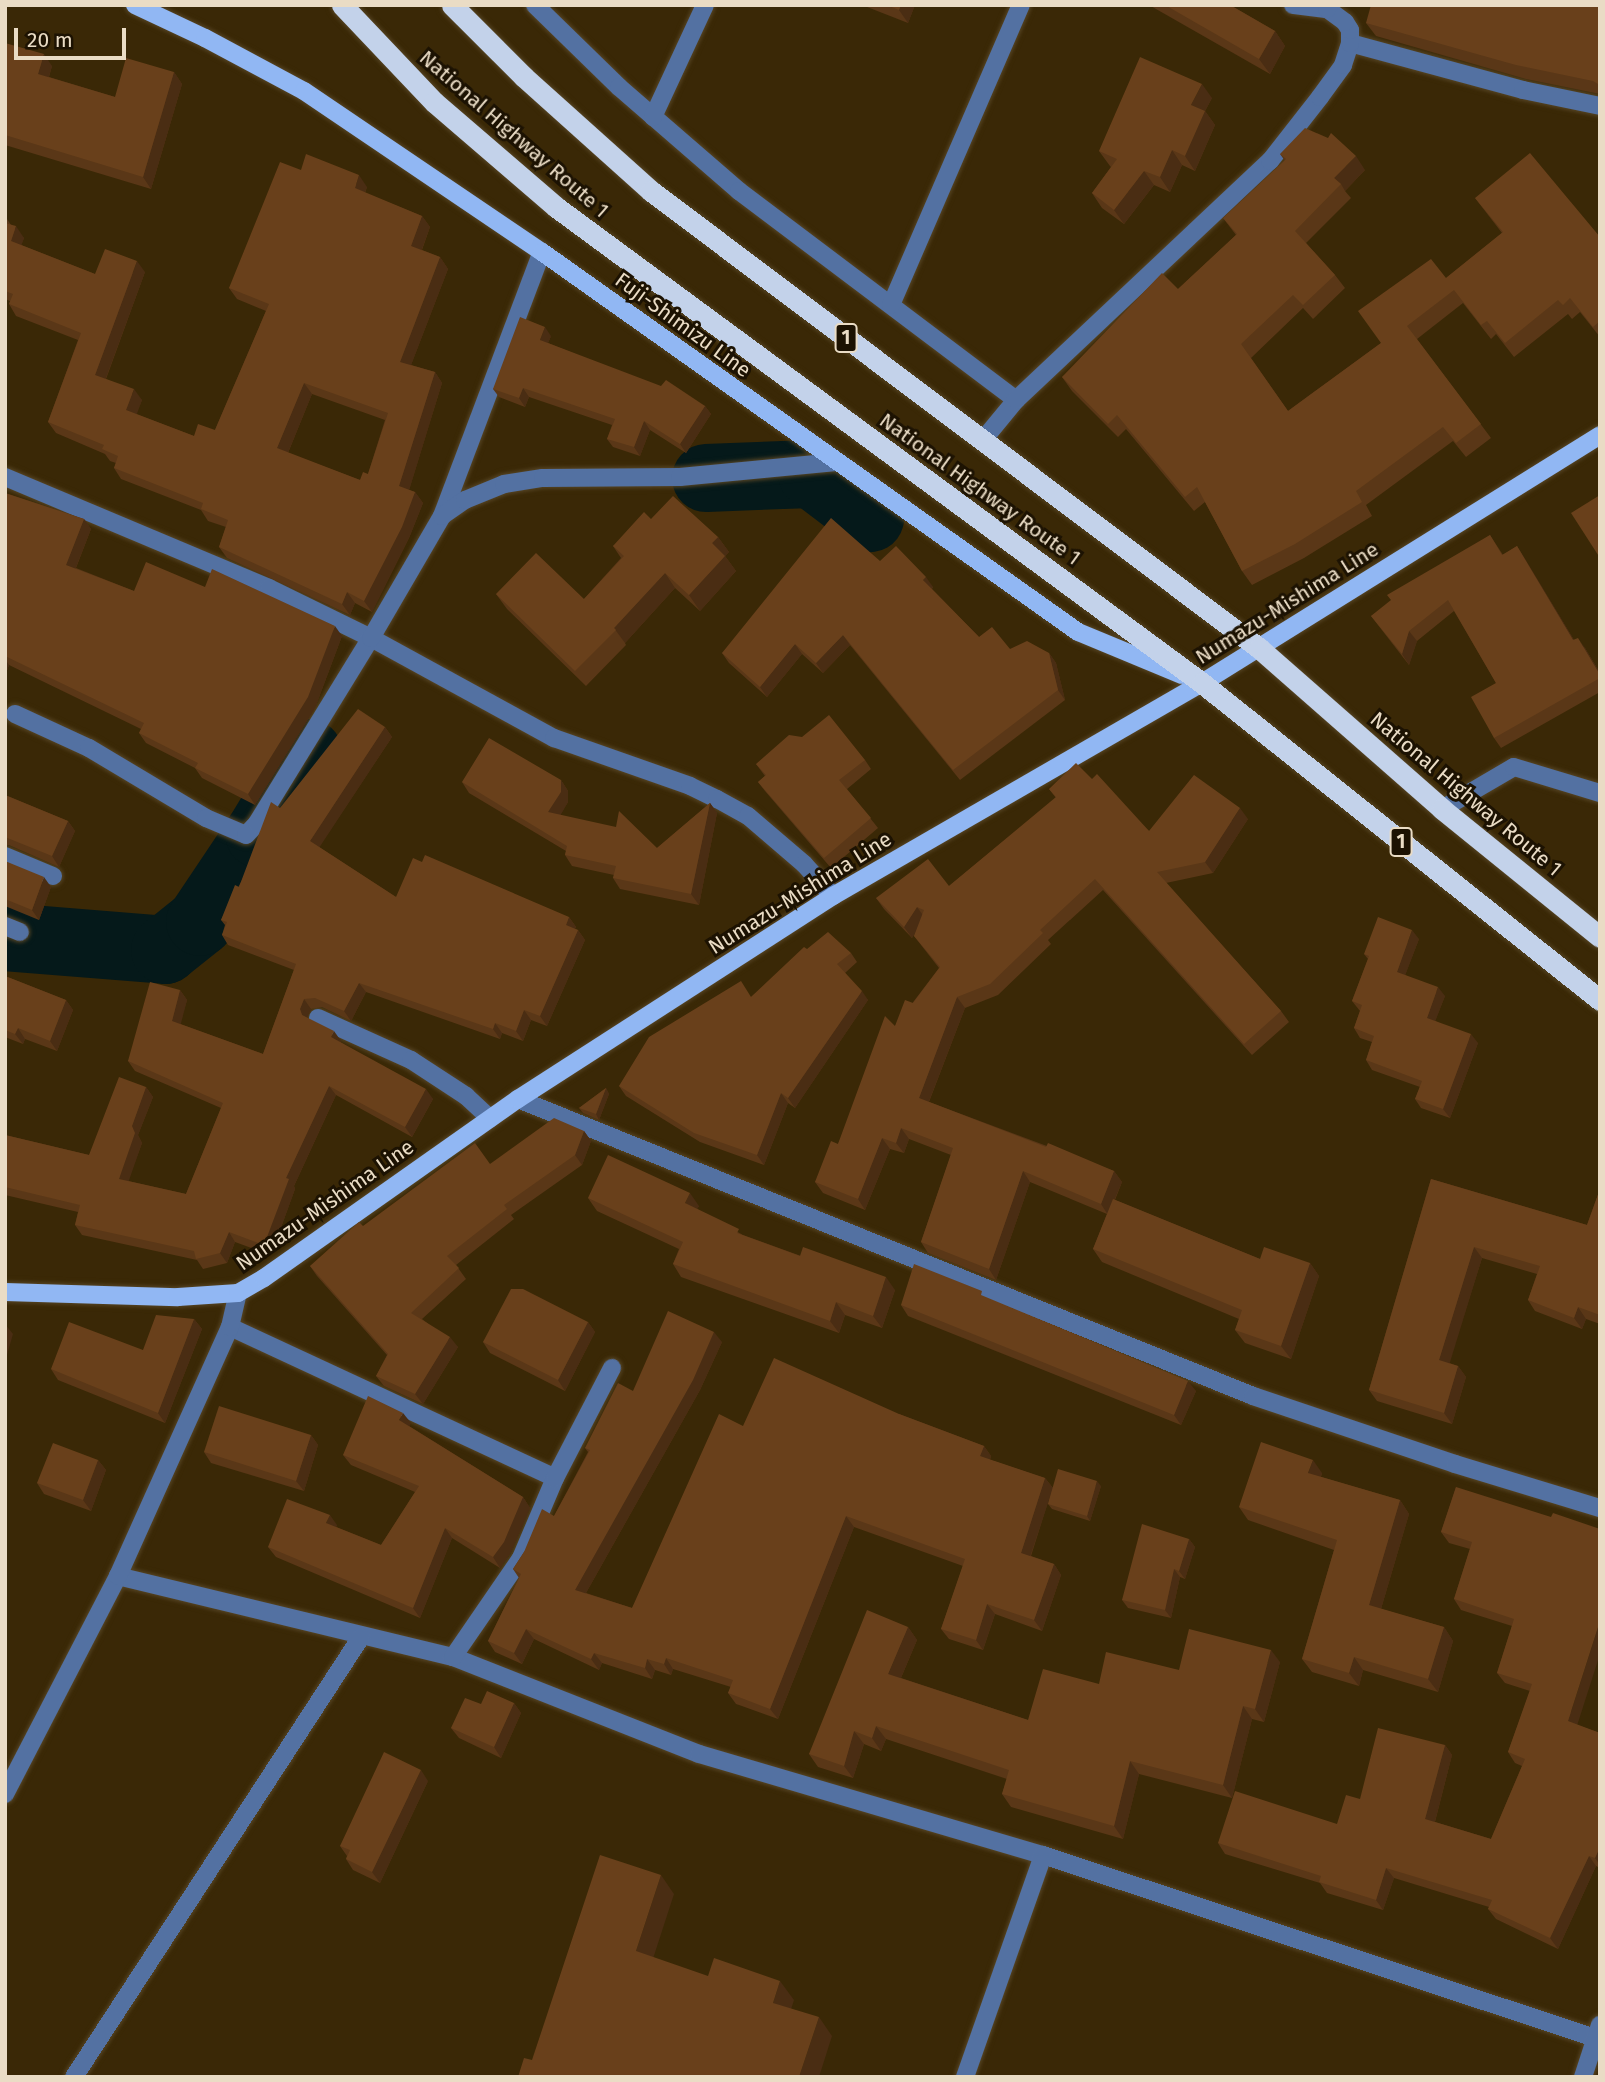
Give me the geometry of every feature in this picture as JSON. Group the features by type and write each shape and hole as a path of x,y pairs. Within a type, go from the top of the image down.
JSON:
{"highway":[{"name":"National Highway Route 1","path":"342,5 435,102 556,207 1202,683 1600,1000"},
{"name":"National Highway Route 1","path":"452,5 524,77 652,191 1259,648 1442,809 1600,937"}],"main road":[{"name":"Fuji-Shimizu Line","path":"135,5 205,38 304,91 541,251 1078,632 1202,683"},
{"name":"Numazu-Mishima Line","path":"5,1292 178,1297 237,1293 264,1278 518,1099 834,896 1202,683 1600,435"}],"street":[{"path":"535,5 653,117 739,191 1016,400"},
{"path":"653,117 705,5"},
{"path":"891,305 1021,5"},
{"path":"983,440 1016,400 1270,161 1343,65 1350,43 1350,30 1345,22 1328,7 1293,5"},
{"path":"1350,43 1523,90 1600,106"},
{"path":"15,715 89,748 195,812 246,835 257,823 371,638 442,516 541,251"},
{"path":"442,516 483,491 543,478 680,477 836,462"},
{"path":"5,477 269,588 371,638 542,732 690,786 748,816 804,864 834,896"},
{"path":"1442,809 1514,767 1600,793"},
{"path":"5,856 53,876"},
{"path":"318,1018 411,1060 466,1096 491,1118"},
{"path":"518,1099 1253,1396 1455,1464 1600,1508"},
{"path":"5,1794 118,1576 230,1327 237,1293"},
{"path":"230,1327 555,1478"},
{"path":"453,1657 521,1558 555,1478 612,1368"},
{"path":"118,1576 361,1637 453,1657 699,1754 1042,1855 1597,2031 1583,2077"},
{"path":"74,2077 361,1637"},
{"path":"965,2077 1042,1855"}],"building":[{"path":"887,5 901,5 899,10"},
{"path":"1165,5 1230,5 1275,31 1259,59"},
{"path":"1371,5 1600,5 1600,88 1593,81 1516,65 1366,23"},
{"path":"5,43 44,54 38,74 115,97 126,58 174,72 143,177 5,135"},
{"path":"1140,57 1202,84 1191,105 1205,111 1185,156 1172,150 1160,177 1144,171 1114,210 1092,193 1117,159 1099,151"},
{"path":"1305,128 1328,138 1331,133 1356,156 1334,178 1341,184 1295,231 1335,275 1303,305 1293,295 1241,344 1288,411 1381,343 1358,311 1431,259 1446,278 1503,232 1475,198 1530,153 1600,237 1600,321 1593,327 1570,298 1563,305 1558,300 1505,343 1487,321 1481,325 1454,290 1407,326 1481,424 1456,443 1443,427 1356,491 1362,502 1295,544 1242,571 1197,487 1185,497 1117,415 1108,424 1062,377 1162,273 1178,289 1237,234 1223,218 1286,159 1280,154"},
{"path":"306,154 359,175 355,188 422,216 411,246 440,257 400,362 435,372 399,486 415,492 402,527 364,601 347,592 342,604 219,547 228,520 201,509 203,503 114,468 118,456 102,449 104,445 48,422 81,333 9,304 13,294 5,291 5,223 16,226 11,241 95,274 105,249 137,261 95,375 134,389 126,410 194,436 198,424 215,430 269,304 229,288 280,162 301,170","holes":["304,383 388,413 368,474 363,472 360,480 277,448"]},
{"path":"520,317 545,327 540,340 661,386 666,380 705,406 680,444 644,421 634,447 607,439 615,419 523,388 519,398 493,389"},
{"path":"5,493 84,519 66,565 134,591 146,562 205,587 212,569 335,626 308,697 248,794 195,768 198,763 139,733 144,723 5,656"},
{"path":"1600,495 1600,558 1571,513"},
{"path":"673,496 718,537 712,543 725,556 689,595 665,573 614,628 616,630 575,671 496,594 536,553 584,599 624,556 613,546 644,512 651,519"},
{"path":"831,518 880,561 896,546 926,577 923,580 979,637 992,627 1010,649 1027,641 1049,653 1058,690 953,770 843,635 816,663 795,644 760,687 722,653"},
{"path":"1490,535 1502,555 1517,546 1573,640 1578,638 1600,675 1600,678 1494,738 1471,697 1496,683 1448,600 1409,631 1402,654 1371,616 1391,600 1387,595"},
{"path":"358,709 385,727 310,841 396,897 413,858 422,862 425,855 569,917 566,925 578,930 540,1016 524,1010 516,1031 495,1023 493,1029 359,983 344,1011 315,998 304,999 300,1009 302,1015 334,1031 331,1037 426,1089 405,1127 329,1086 286,1178 289,1179 264,1245 229,1232 220,1253 196,1259 194,1251 75,1225 80,1205 5,1187 5,1135 89,1155 119,1077 146,1087 132,1126 135,1133 119,1179 186,1194 223,1103 128,1061 150,982 180,990 172,1021 263,1054 296,964 222,935 227,922 221,920 235,885 239,887 271,802 280,808"},
{"path":"829,715 865,760 839,780 871,818 824,858 758,782 766,775 756,764 789,735 802,737"},
{"path":"489,738 561,780 561,792 548,812 616,827 619,811 657,848 710,803 691,894 613,878 616,866 565,855 567,846 462,782"},
{"path":"1076,763 1092,779 1097,774 1149,831 1194,775 1240,808 1205,862 1157,872 1281,1011 1244,1044 1095,879 1040,930 1043,933 990,984 957,997 919,1098 1046,1147 1048,1143 1114,1171 1101,1204 1023,1171 989,1269 921,1242 953,1148 901,1128 896,1143 882,1138 858,1199 815,1182 831,1141 838,1144 885,1016 895,1026 905,1000 913,1003 940,967 914,936 924,910 917,907 904,927 876,898 928,859 949,886 1056,797 1049,789"},
{"path":"5,795 68,821 52,856 5,837"},
{"path":"5,861 44,877 32,910 5,899"},
{"path":"1378,917 1412,930 1397,972 1438,987 1427,1018 1471,1034 1443,1109 1415,1099 1422,1081 1366,1060 1374,1036 1354,1028 1362,1005 1352,1001 1369,956 1364,954"},
{"path":"828,932 851,953 837,964 862,991 788,1098 781,1093 757,1155 694,1133 619,1086 649,1037 741,981 751,997 804,947 807,949"},
{"path":"5,976 66,1000 50,1041 18,1028 15,1034 5,1030"},
{"path":"606,1088 596,1114 579,1108"},
{"path":"554,1118 584,1131 575,1155 504,1205 507,1209 447,1256 459,1268 411,1313 450,1337 415,1394 376,1376 388,1354 310,1266 359,1222 363,1226 475,1143 490,1164"},
{"path":"608,1155 690,1193 685,1203 739,1229 737,1233 800,1256 803,1247 886,1277 873,1316 836,1302 830,1321 673,1264 683,1242 588,1198"},
{"path":"1431,1179 1587,1225 1600,1189 1600,1315 1578,1307 1574,1318 1528,1300 1540,1266 1474,1247 1439,1360 1458,1366 1444,1413 1369,1390"},
{"path":"1113,1199 1260,1259 1264,1247 1310,1263 1281,1346 1235,1330 1242,1310 1093,1249"},
{"path":"914,1264 982,1291 981,1295 1188,1381 1174,1415 901,1305"},
{"path":"511,1289 523,1289 588,1322 558,1380 483,1342"},
{"path":"668,1311 714,1332 693,1380 575,1590 632,1608 719,1414 743,1426 774,1358 899,1414 984,1446 980,1456 1045,1478 1021,1553 1054,1564 1034,1620 987,1604 976,1640 941,1629 965,1559 846,1516 770,1709 728,1693 733,1680 666,1658 664,1664 647,1659 645,1668 594,1653 591,1659 526,1629 514,1653 488,1641 521,1574 513,1569 524,1552 542,1509 554,1516 590,1450 585,1448 618,1383 633,1391"},
{"path":"156,1315 194,1319 158,1413 51,1369 69,1322 143,1350"},
{"path":"368,1396 403,1413 399,1420 523,1497 504,1542 493,1557 445,1528 413,1608 268,1547 287,1499 330,1515 326,1523 381,1545 419,1486 343,1455"},
{"path":"219,1406 311,1435 296,1481 204,1452"},
{"path":"1261,1442 1313,1460 1308,1473 1400,1500 1369,1605 1444,1627 1428,1679 1354,1657 1349,1673 1302,1659 1337,1540 1239,1507"},
{"path":"53,1443 98,1460 83,1500 37,1483"},
{"path":"1058,1469 1097,1481 1087,1516 1048,1504"},
{"path":"1456,1487 1551,1517 1553,1513 1600,1529 1600,1621 1568,1721 1600,1733 1600,1847 1595,1858 1589,1856 1550,1938 1488,1909 1492,1900 1386,1868 1376,1900 1319,1882 1321,1876 1218,1843 1235,1791 1337,1824 1346,1795 1360,1799 1378,1728 1445,1745 1425,1819 1491,1839 1525,1759 1508,1752 1532,1684 1497,1673 1514,1619 1454,1599 1472,1542 1441,1532"},
{"path":"1142,1524 1189,1539 1179,1571 1174,1569 1165,1610 1122,1600"},
{"path":"867,1610 908,1627 888,1674 1028,1720 1043,1669 1099,1684 1106,1652 1179,1670 1189,1629 1271,1650 1255,1709 1243,1706 1223,1785 1130,1761 1114,1826 1002,1794 1009,1770 876,1726 872,1738 854,1731 844,1766 809,1754"},
{"path":"487,1691 514,1703 494,1747 451,1728 465,1698 481,1704"},
{"path":"384,1752 421,1770 372,1872 346,1859 350,1850 340,1846"},
{"path":"600,1855 661,1875 636,1951 708,1976 714,1958 780,1981 773,2003 819,2017 799,2077 518,2077 524,2058 532,2060"}],"waterway":[{"path":"706,478 812,474 870,518"},
{"path":"5,937 165,950 200,922 259,834 308,753"}]}
